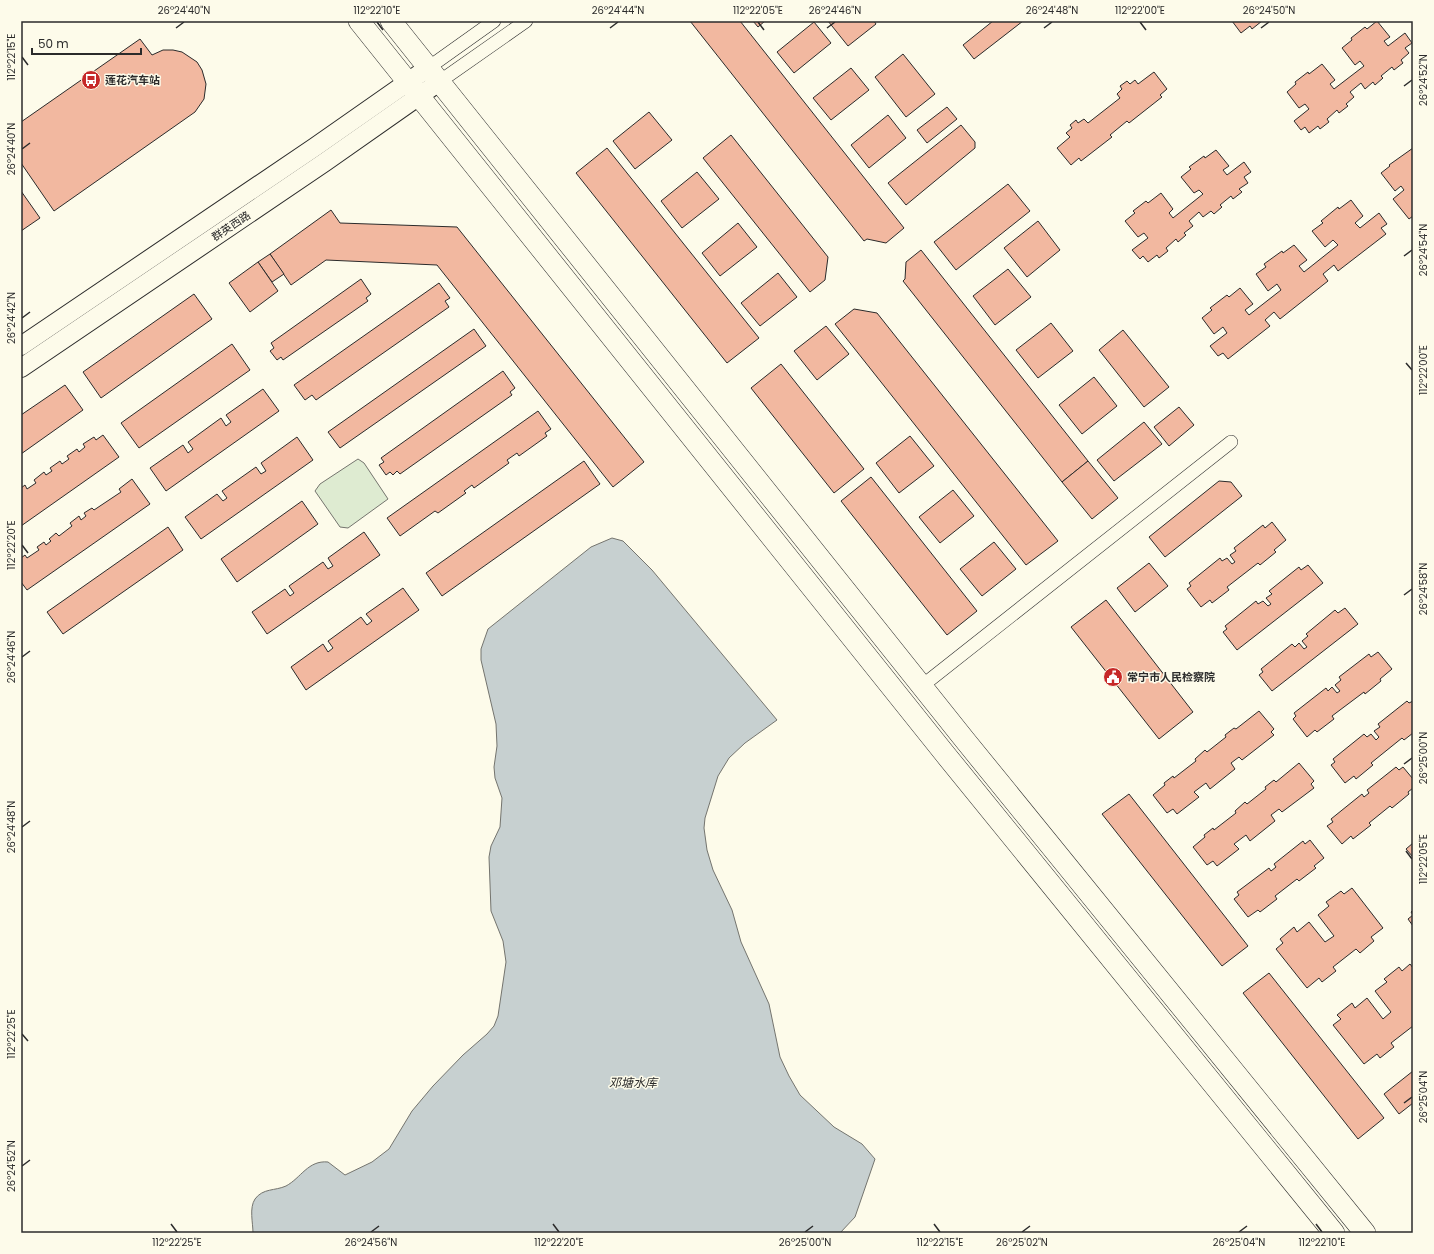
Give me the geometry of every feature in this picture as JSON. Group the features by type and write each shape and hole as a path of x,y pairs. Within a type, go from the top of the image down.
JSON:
{"main road":[{"path":"359,21 940,748 1334,1233"},
{"path":"391,21 922,686 1366,1233"},
{"path":"413,89 434,75"},
{"name":"群英西路","path":"21,346 315,147 413,89"},
{"name":"群英西路","path":"21,368 325,162 413,89"}],"street":[{"path":"434,75 494,21"},
{"path":"434,75 526,21"},
{"path":"922,686 1231,442"}],"green space":[{"path":"358,459 364,463 388,499 348,528 340,527 315,491 320,484"}],"water":[{"name":"邓塘水库","path":"612,538 623,541 652,570 777,720 745,743 729,758 718,776 705,818 704,828 707,850 713,870 732,910 741,942 769,1004 780,1057 789,1076 800,1095 834,1127 862,1144 875,1159 855,1217 840,1233 253,1233 252,1207 258,1195 265,1191 286,1186 305,1170 321,1162 328,1162 345,1175 372,1162 389,1149 412,1111 433,1086 494,1026 498,1016 506,962 503,941 491,911 489,857 491,846 500,827 502,798 495,778 494,767 497,746 496,724 481,660 481,649 488,629 591,547"}],"building":[{"path":"690,21 740,21 904,228 886,243 867,239 864,241"},
{"path":"753,21 765,21 758,27"},
{"path":"828,21 874,21 876,24 848,46"},
{"path":"993,21 1023,21 974,59 963,45"},
{"path":"1232,21 1262,21 1252,29 1250,26 1241,33"},
{"path":"1377,21 1390,37 1384,41 1388,46 1405,33 1412,43 1405,48 1409,53 1401,60 1403,63 1394,70 1392,67 1381,76 1383,78 1375,85 1373,82 1365,89 1361,83 1350,92 1354,97 1346,104 1348,106 1339,113 1337,110 1327,119 1329,122 1320,129 1318,126 1309,133 1305,127 1301,130 1294,121 1309,109 1305,104 1299,108 1287,92 1296,84 1295,82 1322,64 1335,80 1330,84 1334,89 1364,66 1360,61 1355,65 1342,48 1352,40 1351,38 1365,27 1367,29"},
{"path":"814,22 831,43 794,73 777,52"},
{"path":"140,39 152,55 163,50 173,50 182,52 197,62 202,70 206,84 204,99 195,112 54,211 21,163 21,122"},
{"path":"903,54 935,94 906,117 875,77"},
{"path":"851,68 869,90 831,120 813,98"},
{"path":"1154,72 1167,89 1160,95 1162,97 1129,123 1127,121 1110,135 1112,137 1081,161 1079,158 1071,165 1057,148 1070,137 1066,133 1072,128 1070,125 1076,120 1078,123 1084,119 1088,123 1120,98 1117,94 1122,89 1120,86 1127,81 1130,84 1135,80 1138,84"},
{"path":"947,107 957,119 927,143 917,130"},
{"path":"649,112 672,140 635,169 613,141"},
{"path":"888,115 906,138 869,168 851,145"},
{"path":"961,125 975,142 975,148 906,205 888,183"},
{"path":"731,135 828,257 825,280 810,292 703,158"},
{"path":"607,148 759,338 727,363 576,173"},
{"path":"1413,148 1413,216 1409,219 1393,199 1404,190 1401,186 1395,191 1381,173 1390,166 1389,165"},
{"path":"1216,150 1229,166 1223,170 1227,175 1244,162 1251,172 1244,177 1248,183 1239,189 1242,192 1233,199 1231,196 1220,205 1222,207 1214,214 1211,211 1203,217 1199,212 1189,221 1193,226 1184,233 1186,235 1178,242 1176,239 1166,248 1168,251 1159,258 1157,255 1148,262 1143,256 1140,259 1132,250 1148,238 1144,233 1138,237 1125,221 1135,213 1133,211 1146,201 1148,203 1161,193 1173,209 1169,213 1173,218 1203,194 1199,190 1194,193 1181,177 1191,169 1189,167 1204,156 1205,158"},
{"path":"697,172 719,199 682,228 661,201"},
{"path":"1008,184 1030,211 956,270 934,242"},
{"path":"21,191 40,218 21,231"},
{"path":"1351,200 1363,216 1355,223 1360,228 1379,213 1387,224 1381,228 1386,234 1338,271 1334,265 1323,274 1328,281 1280,319 1274,312 1265,320 1270,326 1228,359 1223,353 1218,356 1210,346 1227,333 1223,327 1214,334 1202,318 1212,310 1210,308 1227,295 1229,297 1240,288 1253,304 1245,310 1249,315 1281,290 1277,284 1268,291 1256,274 1266,267 1264,264 1282,251 1283,253 1294,245 1307,260 1299,266 1304,272 1338,245 1333,240 1325,247 1312,231 1323,223 1321,221 1338,207 1339,209"},
{"path":"331,210 340,223 457,227 644,462 613,487 437,265 326,260 291,285 270,254"},
{"path":"1038,221 1060,250 1027,277 1004,248"},
{"path":"738,223 757,247 720,276 702,253"},
{"path":"921,250 1088,461 1062,482 903,281 905,279 906,262"},
{"path":"270,254 284,274 272,282 258,262"},
{"path":"258,262 278,291 250,312 229,283"},
{"path":"1008,269 1031,297 995,325 973,296"},
{"path":"778,273 797,297 760,326 741,303"},
{"path":"361,279 371,294 366,298 368,301 283,360 281,357 277,360 270,351 274,348 271,343"},
{"path":"439,283 450,298 445,301 449,307 316,400 312,395 305,400 294,385"},
{"path":"194,294 212,319 101,398 83,372"},
{"path":"854,309 877,313 1058,541 1026,565 835,324"},
{"path":"1051,323 1073,351 1038,378 1016,350"},
{"path":"826,326 849,354 817,380 794,351"},
{"path":"474,329 486,346 340,448 328,432"},
{"path":"1123,330 1169,387 1144,407 1099,350"},
{"path":"232,344 250,370 139,448 121,423"},
{"path":"781,364 864,469 834,493 751,388"},
{"path":"503,371 515,388 510,392 512,395 400,474 397,471 393,475 390,472 386,475 379,465 384,462 381,458"},
{"path":"1094,377 1117,406 1082,434 1059,405"},
{"path":"65,385 83,410 21,454 21,415"},
{"path":"263,389 279,411 166,491 150,468 183,445 188,453 193,449 188,442 221,418 226,426 231,422 226,415"},
{"path":"1179,407 1194,425 1169,446 1154,427"},
{"path":"538,411 551,429 545,433 547,436 519,456 517,453 507,460 509,463 474,488 472,485 464,491 466,493 438,513 435,511 400,536 387,518"},
{"path":"1144,422 1162,444 1114,481 1097,460"},
{"path":"103,435 119,457 21,526 21,488 25,485 27,489 36,483 34,480 44,472 46,475 52,471 50,468 60,461 62,464 69,459 67,456 77,449 79,452 85,447 83,444 94,437 96,440"},
{"path":"910,436 934,466 899,493 876,463"},
{"path":"297,437 313,460 201,539 185,517 217,494 223,501 227,498 222,491 256,467 261,474 266,471 261,463"},
{"path":"584,461 600,484 442,596 426,573"},
{"path":"1088,461 1118,498 1092,519 1062,482"},
{"path":"871,477 977,611 947,635 841,501"},
{"path":"132,479 150,504 27,590 21,582 21,558 25,555 27,558 39,550 37,547 44,542 46,545 51,541 49,539 56,533 59,536 72,526 70,523 79,516 81,520 86,516 84,513 92,508 94,510 121,492 119,489"},
{"path":"1219,481 1231,482 1242,496 1165,557 1149,537"},
{"path":"953,490 974,516 940,543 919,517"},
{"path":"302,501 318,524 237,582 221,559"},
{"path":"1272,522 1286,540 1274,550 1276,552 1260,565 1258,563 1227,587 1229,590 1212,603 1210,600 1201,607 1187,589 1191,586 1189,583 1220,558 1222,561 1227,558 1232,564 1235,562 1230,555 1236,551 1234,548 1263,525 1265,528"},
{"path":"168,527 183,550 63,634 47,612"},
{"path":"364,532 380,555 267,634 252,612 285,589 290,596 294,593 289,586 323,562 328,569 333,566 328,558"},
{"path":"994,542 1016,569 982,596 960,569"},
{"path":"1149,563 1168,586 1135,612 1117,588"},
{"path":"1308,565 1323,583 1237,650 1223,632 1227,629 1225,626 1256,601 1258,604 1263,601 1268,606 1271,604 1266,598 1272,594 1269,591 1299,567 1301,570"},
{"path":"403,588 419,610 306,690 291,667 323,644 328,652 333,648 328,641 361,617 367,625 372,621 366,614"},
{"path":"1106,600 1193,712 1159,739 1071,627"},
{"path":"1345,608 1358,624 1272,691 1259,675 1263,672 1261,669 1292,644 1295,647 1299,643 1304,649 1307,647 1302,641 1308,636 1306,634 1335,610 1338,613"},
{"path":"1378,652 1392,669 1380,679 1381,681 1365,694 1364,692 1332,716 1334,719 1317,732 1315,730 1307,737 1293,719 1296,716 1294,713 1326,688 1328,691 1332,687 1337,693 1340,691 1335,685 1341,680 1339,677 1369,654 1371,657"},
{"path":"1407,701 1409,703 1413,701 1413,733 1404,740 1402,738 1371,763 1373,765 1356,779 1354,776 1345,783 1331,765 1335,762 1333,759 1364,734 1367,737 1371,734 1376,740 1379,737 1374,731 1380,727 1378,724"},
{"path":"1259,711 1274,729 1271,732 1274,735 1242,760 1239,757 1231,763 1235,769 1210,789 1206,783 1194,792 1199,797 1177,814 1173,809 1167,813 1153,795 1165,785 1164,783 1173,776 1174,778 1196,761 1195,759 1205,750 1207,752 1226,737 1225,735 1234,728 1236,729"},
{"path":"1299,763 1314,781 1311,784 1314,788 1282,812 1279,809 1271,815 1275,821 1250,841 1246,835 1234,844 1239,849 1217,866 1213,861 1207,865 1193,847 1205,837 1204,835 1213,828 1214,830 1236,813 1235,811 1245,802 1247,804 1266,789 1265,787 1274,780 1276,782"},
{"path":"1396,767 1399,770 1403,767 1413,779 1413,788 1408,792 1409,794 1392,808 1390,806 1369,823 1371,825 1353,839 1351,836 1342,844 1327,826 1333,822 1331,819 1362,794 1364,797 1369,793 1367,790"},
{"path":"1129,794 1248,946 1222,966 1102,814"},
{"path":"1310,840 1324,858 1314,866 1316,868 1299,881 1297,879 1275,896 1277,899 1260,912 1258,910 1248,917 1234,899 1239,895 1237,892 1269,868 1271,871 1276,867 1274,864 1303,841 1305,844"},
{"path":"1413,843 1413,857 1406,849"},
{"path":"1352,888 1383,928 1371,937 1374,941 1360,953 1356,949 1333,967 1336,971 1322,982 1319,978 1307,988 1276,949 1283,943 1280,939 1294,927 1297,932 1309,922 1325,942 1334,936 1318,915 1329,906 1326,902 1341,891 1344,894"},
{"path":"1413,915 1413,926 1408,919"},
{"path":"1410,964 1413,968 1413,1026 1391,1043 1394,1047 1380,1058 1377,1054 1364,1064 1333,1025 1341,1019 1337,1015 1352,1003 1355,1008 1367,998 1383,1019 1391,1012 1375,991 1387,982 1384,979 1399,967 1402,971"},
{"path":"1269,973 1384,1118 1358,1139 1243,993"},
{"path":"1413,1071 1413,1103 1399,1114 1384,1094"}],"place":[{"name":"莲花汽车站","path":"91,80"},
{"name":"常宁市人民检察院","path":"1113,677"}]}
